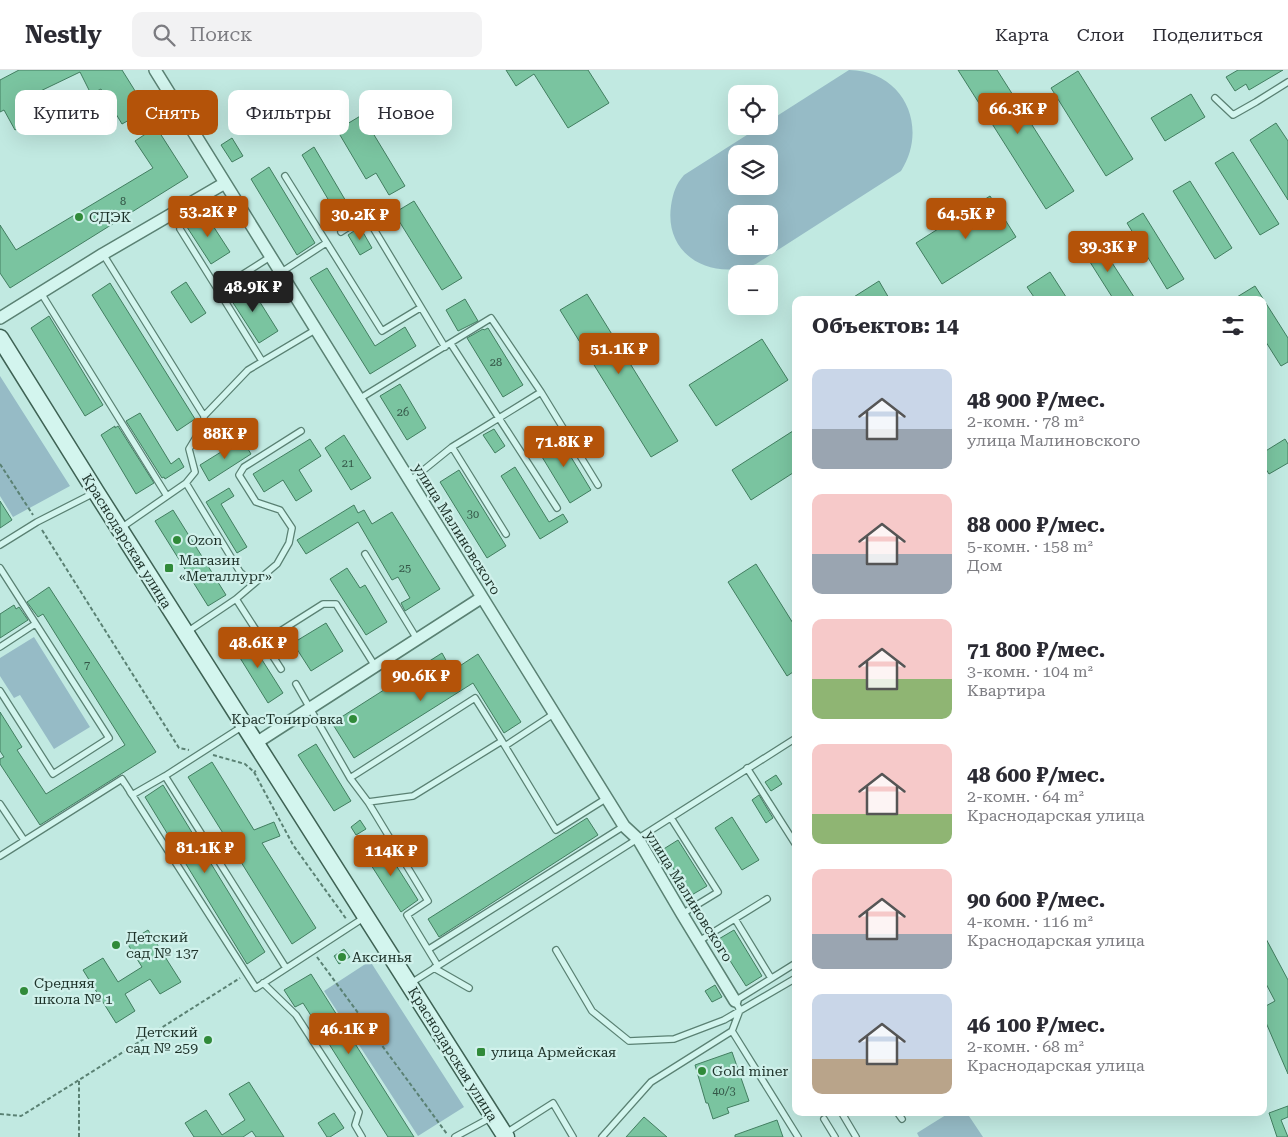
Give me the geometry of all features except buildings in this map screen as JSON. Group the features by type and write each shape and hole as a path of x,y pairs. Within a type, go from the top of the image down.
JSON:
{"main road":[{"name":"Краснодарская улица","path":"0,338 505,1136"}],"street":[{"name":"улица Малиновского","path":"155,70 624,826 638,839 738,1006"},
{"path":"0,318 103,254 225,183"},
{"path":"256,743 481,598"}],"lane":[{"path":"1215,98 1233,115 1288,82"},
{"path":"285,176 382,331 420,308"},
{"path":"341,232 366,216 420,308 448,345 557,508"},
{"path":"180,229 262,361"},
{"path":"280,273 326,243"},
{"path":"103,254 204,416 204,424 189,449 195,472 186,483 119,528"},
{"path":"218,290 270,257"},
{"path":"41,293 167,496"},
{"path":"358,399 491,318 541,392 598,485"},
{"path":"204,416 248,370 315,330"},
{"path":"410,482 452,447 541,392"},
{"path":"186,633 236,599 276,564 289,543 292,528 280,510 256,502 239,475 244,467 302,431"},
{"path":"452,447 506,534"},
{"path":"186,483 240,572 253,583"},
{"path":"0,545 37,522 96,492"},
{"path":"366,554 417,639"},
{"path":"0,568 109,738 53,774 0,691"},
{"path":"236,599 281,669"},
{"path":"264,642 323,604 336,604 375,666"},
{"path":"0,648 35,624"},
{"path":"296,684 350,778 368,802 428,901 407,915 436,967 469,988"},
{"path":"350,778 475,698 556,830 607,798"},
{"path":"368,802 412,796 555,713"},
{"path":"132,795 244,726"},
{"path":"409,984 792,740"},
{"path":"747,768 792,839"},
{"path":"165,776 286,968"},
{"path":"0,856 122,779 256,988 366,917"},
{"path":"0,804 24,840"},
{"path":"671,818 718,892 682,914"},
{"path":"428,950 624,826"},
{"path":"699,941 767,899"},
{"path":"734,919 771,978"},
{"path":"556,950 592,1011 629,1041 674,1039 724,1020 771,978 792,965"},
{"path":"738,1006 792,980"},
{"path":"263,983 296,1015 359,1112 355,1125 362,1137"},
{"path":"602,1137 652,1082 732,1031 738,1006"},
{"path":"732,1031 798,1137"},
{"path":"505,1136 553,1103 573,1137"},
{"path":"455,1137 493,1116"},
{"path":"844,1116 856,1137"},
{"path":"824,1119 835,1137"}],"path":[{"path":"0,464 179,748 203,752 245,764 255,771 293,845 352,926"},
{"path":"312,951 450,1137"},
{"path":"0,1114 21,1116 246,974"},
{"path":"79,1080 79,1137"}],"shaded area":[{"path":"849,70 868,73 884,80 897,91 906,104 911,120 912,137 909,154 901,171 778,250 778,205 728,205 728,255 770,255 756,264 728,265 728,269 724,269 708,267 683,251 675,239 671,224 671,206 677,185 684,175 728,147 728,195 778,195 778,145 731,145 747,135 778,135 778,115"},
{"path":"0,376 70,486 13,517 0,496"},
{"path":"34,637 90,727 54,749 20,695 14,698 0,676 0,658"},
{"path":"370,961 464,1107 418,1136 324,991"},
{"path":"944,1116 969,1116 983,1137 919,1137 917,1133"}],"place":[{"name":"СДЭК","path":"79,217"},
{"name":"Ozon","path":"177,540"},
{"name":"Магазин «Металлург»","path":"169,568"},
{"name":"КрасТонировка","path":"353,719"},
{"name":"Детский сад № 137","path":"116,945"},
{"name":"Аксинья","path":"342,957"},
{"name":"Средняя школа № 1","path":"24,991"},
{"name":"Детский сад № 259","path":"208,1040"},
{"name":"улица Армейская","path":"481,1052"},
{"name":"Gold miner","path":"702,1071"}]}
